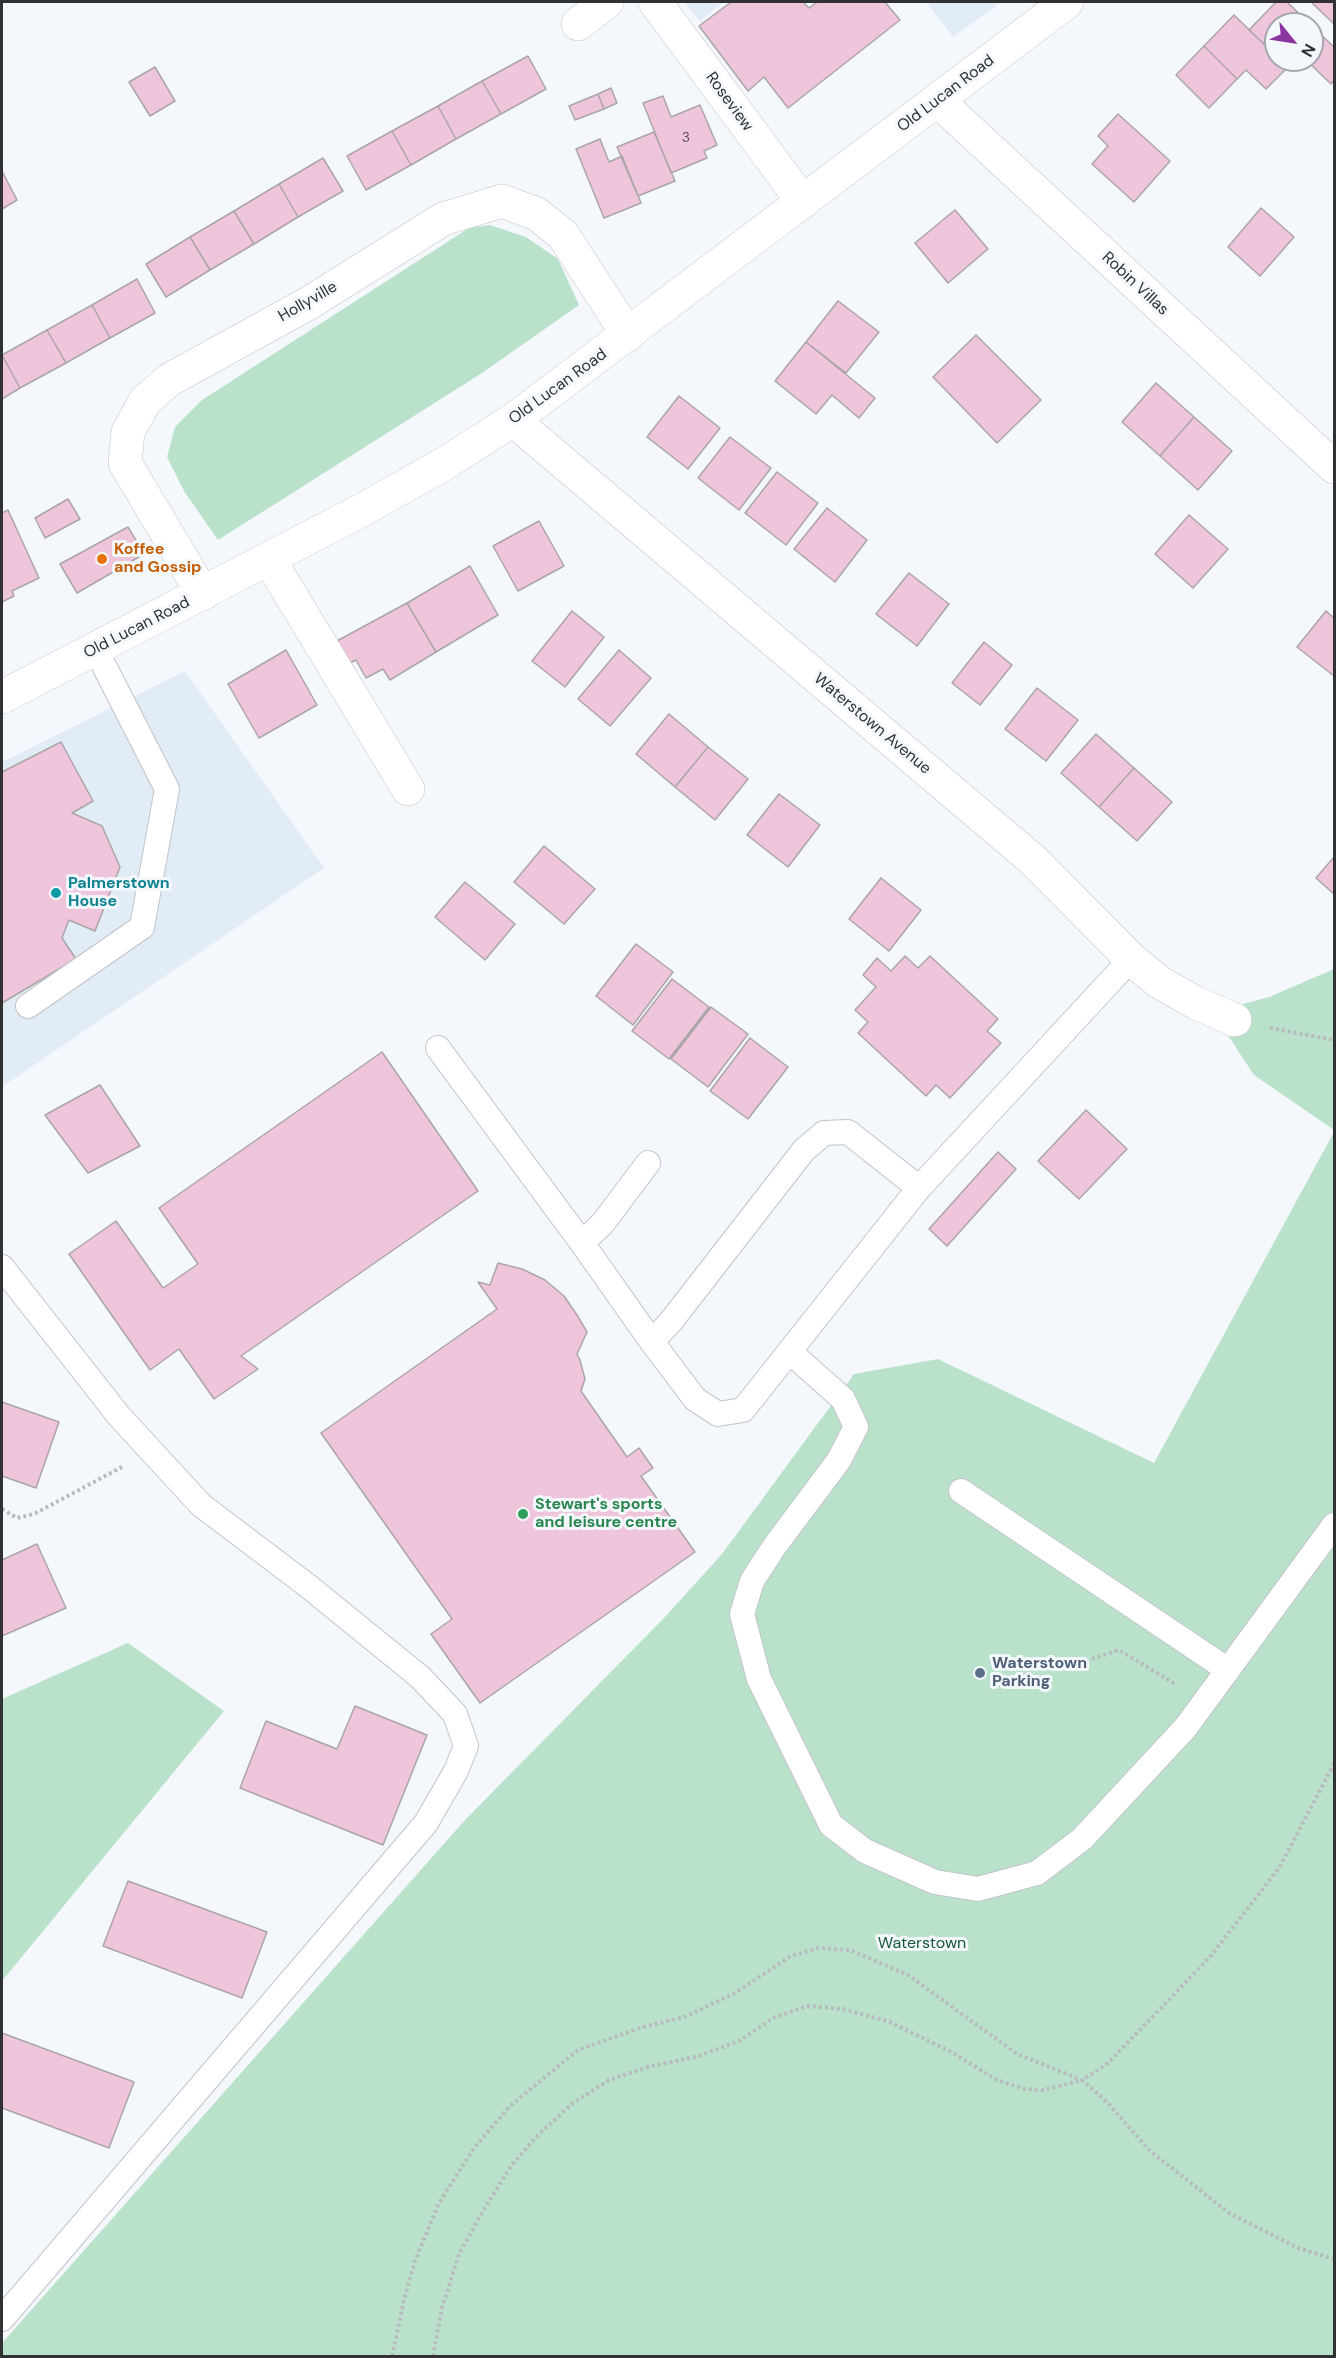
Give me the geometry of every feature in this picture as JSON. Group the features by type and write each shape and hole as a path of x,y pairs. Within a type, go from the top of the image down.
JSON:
{"street":[{"path":"578,24 607,2"},
{"name":"Roseview","path":"655,2 803,202"},
{"name":"Old Lucan Road","path":"2,697 203,594 434,470 513,420 1067,2"},
{"name":"Robin Villas","path":"937,100 1335,467"},
{"name":"Hollyville","path":"203,594 124,463 129,432 145,400 169,380 309,303 443,219 502,201 537,213 563,235 628,335"},
{"name":"Waterstown Avenue","path":"513,420 1033,860 1131,958 1159,982 1196,1003 1234,1020"},
{"path":"269,559 408,789"}],"lane":[{"path":"28,1006 142,927 167,789 96,650"},
{"path":"438,1048 652,1342 695,1398 718,1414 742,1410 919,1188 1131,958"},
{"path":"652,1342 672,1320 804,1150 824,1133 848,1132 919,1188"},
{"path":"582,1243 603,1223 648,1163"},
{"path":"2,1268 119,1416 201,1505 308,1586 420,1677 454,1714 466,1746 456,1771 426,1823 2,2319"},
{"path":"790,1352 843,1399 856,1427 839,1460 774,1547 752,1581 742,1614 759,1679 831,1825 865,1851 935,1882 978,1888 1037,1873 1082,1839 1186,1727 1335,1525"},
{"path":"961,1491 1228,1670"}],"path":[{"path":"1234,1020 1335,1040"},
{"path":"2,1509 17,1518 34,1514 151,1451"},
{"path":"433,2356 442,2308 459,2254 511,2166 538,2135 573,2103 609,2080 699,2056 729,2045 739,2041 773,2018 807,2006 843,2009 890,2022 953,2053 997,2080 1025,2089 1043,2090 1082,2080 1107,2064 1210,1957 1279,1868 1335,1764"},
{"path":"392,2356 415,2261 439,2203 474,2148 510,2106 578,2050 640,2028 687,2016 735,1992 791,1956 818,1948 850,1950 908,1975 1017,2054 1082,2080 1107,2102 1150,2151 1229,2213 1298,2248 1335,2259"}],"shaded area":[{"path":"684,2 724,2 700,21"},
{"path":"926,2 1002,2 953,37"},
{"path":"185,671 324,868 2,1087 2,762"}],"green space":[{"path":"490,225 526,237 558,259 579,305 482,373 218,540 184,491 167,457 175,427 202,400 469,228"},
{"path":"1334,969 1334,1130 1254,1075 1229,1037 1243,1004 1269,997"},
{"name":"Waterstown","path":"1334,1132 1334,2356 2,2356 2,2343 465,1820 664,1618 722,1554 854,1374 938,1359 1154,1463"},
{"path":"128,1643 224,1711 2,1981 2,1699"}],"building":[{"path":"731,2 803,2 809,8 817,2 885,2 900,20 788,108 764,77 748,91 699,26"},
{"path":"1276,2 1287,2 1297,12 1266,12"},
{"path":"1311,2 1334,2 1334,24 1324,12"},
{"path":"1264,14 1264,44 1249,30"},
{"path":"1234,15 1264,44 1264,72 1283,72 1266,89 1246,70 1237,79 1204,46"},
{"path":"1324,37 1334,47 1334,80 1331,84 1318,72 1324,72"},
{"path":"1204,46 1237,79 1209,108 1176,75"},
{"path":"528,56 546,89 501,114 482,81"},
{"path":"155,67 175,101 150,116 129,82"},
{"path":"482,81 501,114 456,139 438,106"},
{"path":"611,88 617,103 604,109 598,94"},
{"path":"598,94 604,109 575,120 569,106"},
{"path":"663,96 671,117 700,105 717,145 704,151 707,158 671,173 643,103"},
{"path":"438,106 456,139 411,165 392,131"},
{"path":"1118,114 1170,161 1134,202 1092,164 1108,146 1098,136"},
{"path":"392,131 411,165 366,190 347,156"},
{"path":"654,132 675,181 638,196 617,147"},
{"path":"600,139 609,162 622,156 641,203 604,218 576,149"},
{"path":"323,158 343,191 298,217 279,184"},
{"path":"2,171 17,200 2,209"},
{"path":"279,184 298,217 254,244 234,211"},
{"path":"1261,208 1294,237 1260,276 1228,247"},
{"path":"955,210 988,249 948,283 915,243"},
{"path":"234,211 254,244 210,270 190,237"},
{"path":"190,237 210,270 166,297 146,264"},
{"path":"137,279 155,313 110,338 92,305"},
{"path":"838,301 879,332 846,373 806,342"},
{"path":"92,305 110,338 66,363 47,330"},
{"path":"47,330 66,363 20,388 2,355"},
{"path":"976,335 1041,400 997,443 933,377"},
{"path":"806,342 875,398 859,418 832,395 816,414 775,381"},
{"path":"2,355 20,388 2,399"},
{"path":"1156,383 1194,417 1160,456 1122,422"},
{"path":"679,396 720,428 688,469 647,437"},
{"path":"1194,417 1232,451 1198,490 1160,456"},
{"path":"730,437 771,468 739,510 698,478"},
{"path":"777,472 818,503 786,545 745,513"},
{"path":"68,499 80,519 45,538 35,518"},
{"path":"827,508 867,540 835,582 794,549"},
{"path":"8,510 39,578 12,591 14,596 2,602 2,513"},
{"path":"1189,515 1228,549 1193,588 1155,554"},
{"path":"539,521 564,566 518,591 493,546"},
{"name":"Koffee and Gossip","path":"128,527 144,554 77,593 60,564"},
{"path":"470,566 498,615 436,652 407,603"},
{"path":"909,573 949,604 917,646 876,614"},
{"path":"407,603 436,652 390,680 383,669 366,678 356,660 348,664 335,642"},
{"path":"572,611 604,637 565,687 532,661"},
{"path":"1326,611 1334,618 1334,676 1297,647"},
{"path":"984,642 1012,665 980,705 952,683"},
{"path":"286,650 317,705 259,738 228,684"},
{"path":"619,650 651,678 610,726 578,699"},
{"path":"1037,688 1078,720 1046,761 1005,729"},
{"path":"669,714 708,747 675,787 636,754"},
{"path":"1096,734 1134,768 1099,807 1061,773"},
{"name":"Palmerstown House","path":"61,742 93,801 72,813 102,826 120,867 95,931 69,920 62,938 76,959 2,1003 2,772"},
{"path":"708,747 748,779 715,820 675,787"},
{"path":"1134,768 1172,802 1137,841 1099,807"},
{"path":"779,794 820,825 788,867 747,835"},
{"path":"544,846 595,889 564,924 514,882"},
{"path":"1334,857 1334,894 1316,878"},
{"path":"881,878 921,910 889,951 849,919"},
{"path":"465,882 515,924 485,960 435,917"},
{"path":"636,944 673,972 633,1025 596,996"},
{"path":"905,956 918,968 930,956 998,1019 987,1031 1001,1043 950,1098 936,1085 926,1096 858,1033 868,1022 855,1010 876,987 863,975 877,958 891,971"},
{"path":"672,979 709,1007 669,1059 632,1031"},
{"path":"711,1007 748,1034 708,1087 671,1059"},
{"path":"750,1038 788,1067 748,1119 710,1091"},
{"path":"382,1052 478,1191 241,1356 258,1369 214,1399 179,1349 150,1370 69,1254 116,1221 163,1288 198,1264 159,1208"},
{"path":"100,1085 140,1146 88,1173 45,1115"},
{"path":"1086,1110 1127,1149 1079,1199 1038,1161"},
{"path":"998,1152 1016,1169 947,1246 929,1229"},
{"name":"Stewart's sports and leisure centre","path":"498,1263 522,1269 545,1280 564,1296 577,1315 587,1332 577,1354 585,1379 581,1391 627,1457 639,1448 653,1468 641,1476 695,1552 480,1703 431,1634 452,1619 321,1433 497,1309 478,1282 490,1285"},
{"path":"2,1402 59,1422 36,1488 2,1476"},
{"path":"37,1544 66,1608 2,1636 2,1560"},
{"path":"355,1706 427,1735 383,1845 240,1788 266,1721 337,1749"},
{"path":"128,1881 267,1932 242,1998 103,1946"},
{"path":"2,2033 134,2082 109,2148 2,2108"}],"place":[{"name":"Koffee and Gossip","path":"102,559"},
{"name":"Palmerstown House","path":"56,893"},
{"name":"Stewart's sports and leisure centre","path":"523,1514"},
{"name":"Waterstown Parking","path":"980,1673"}]}
